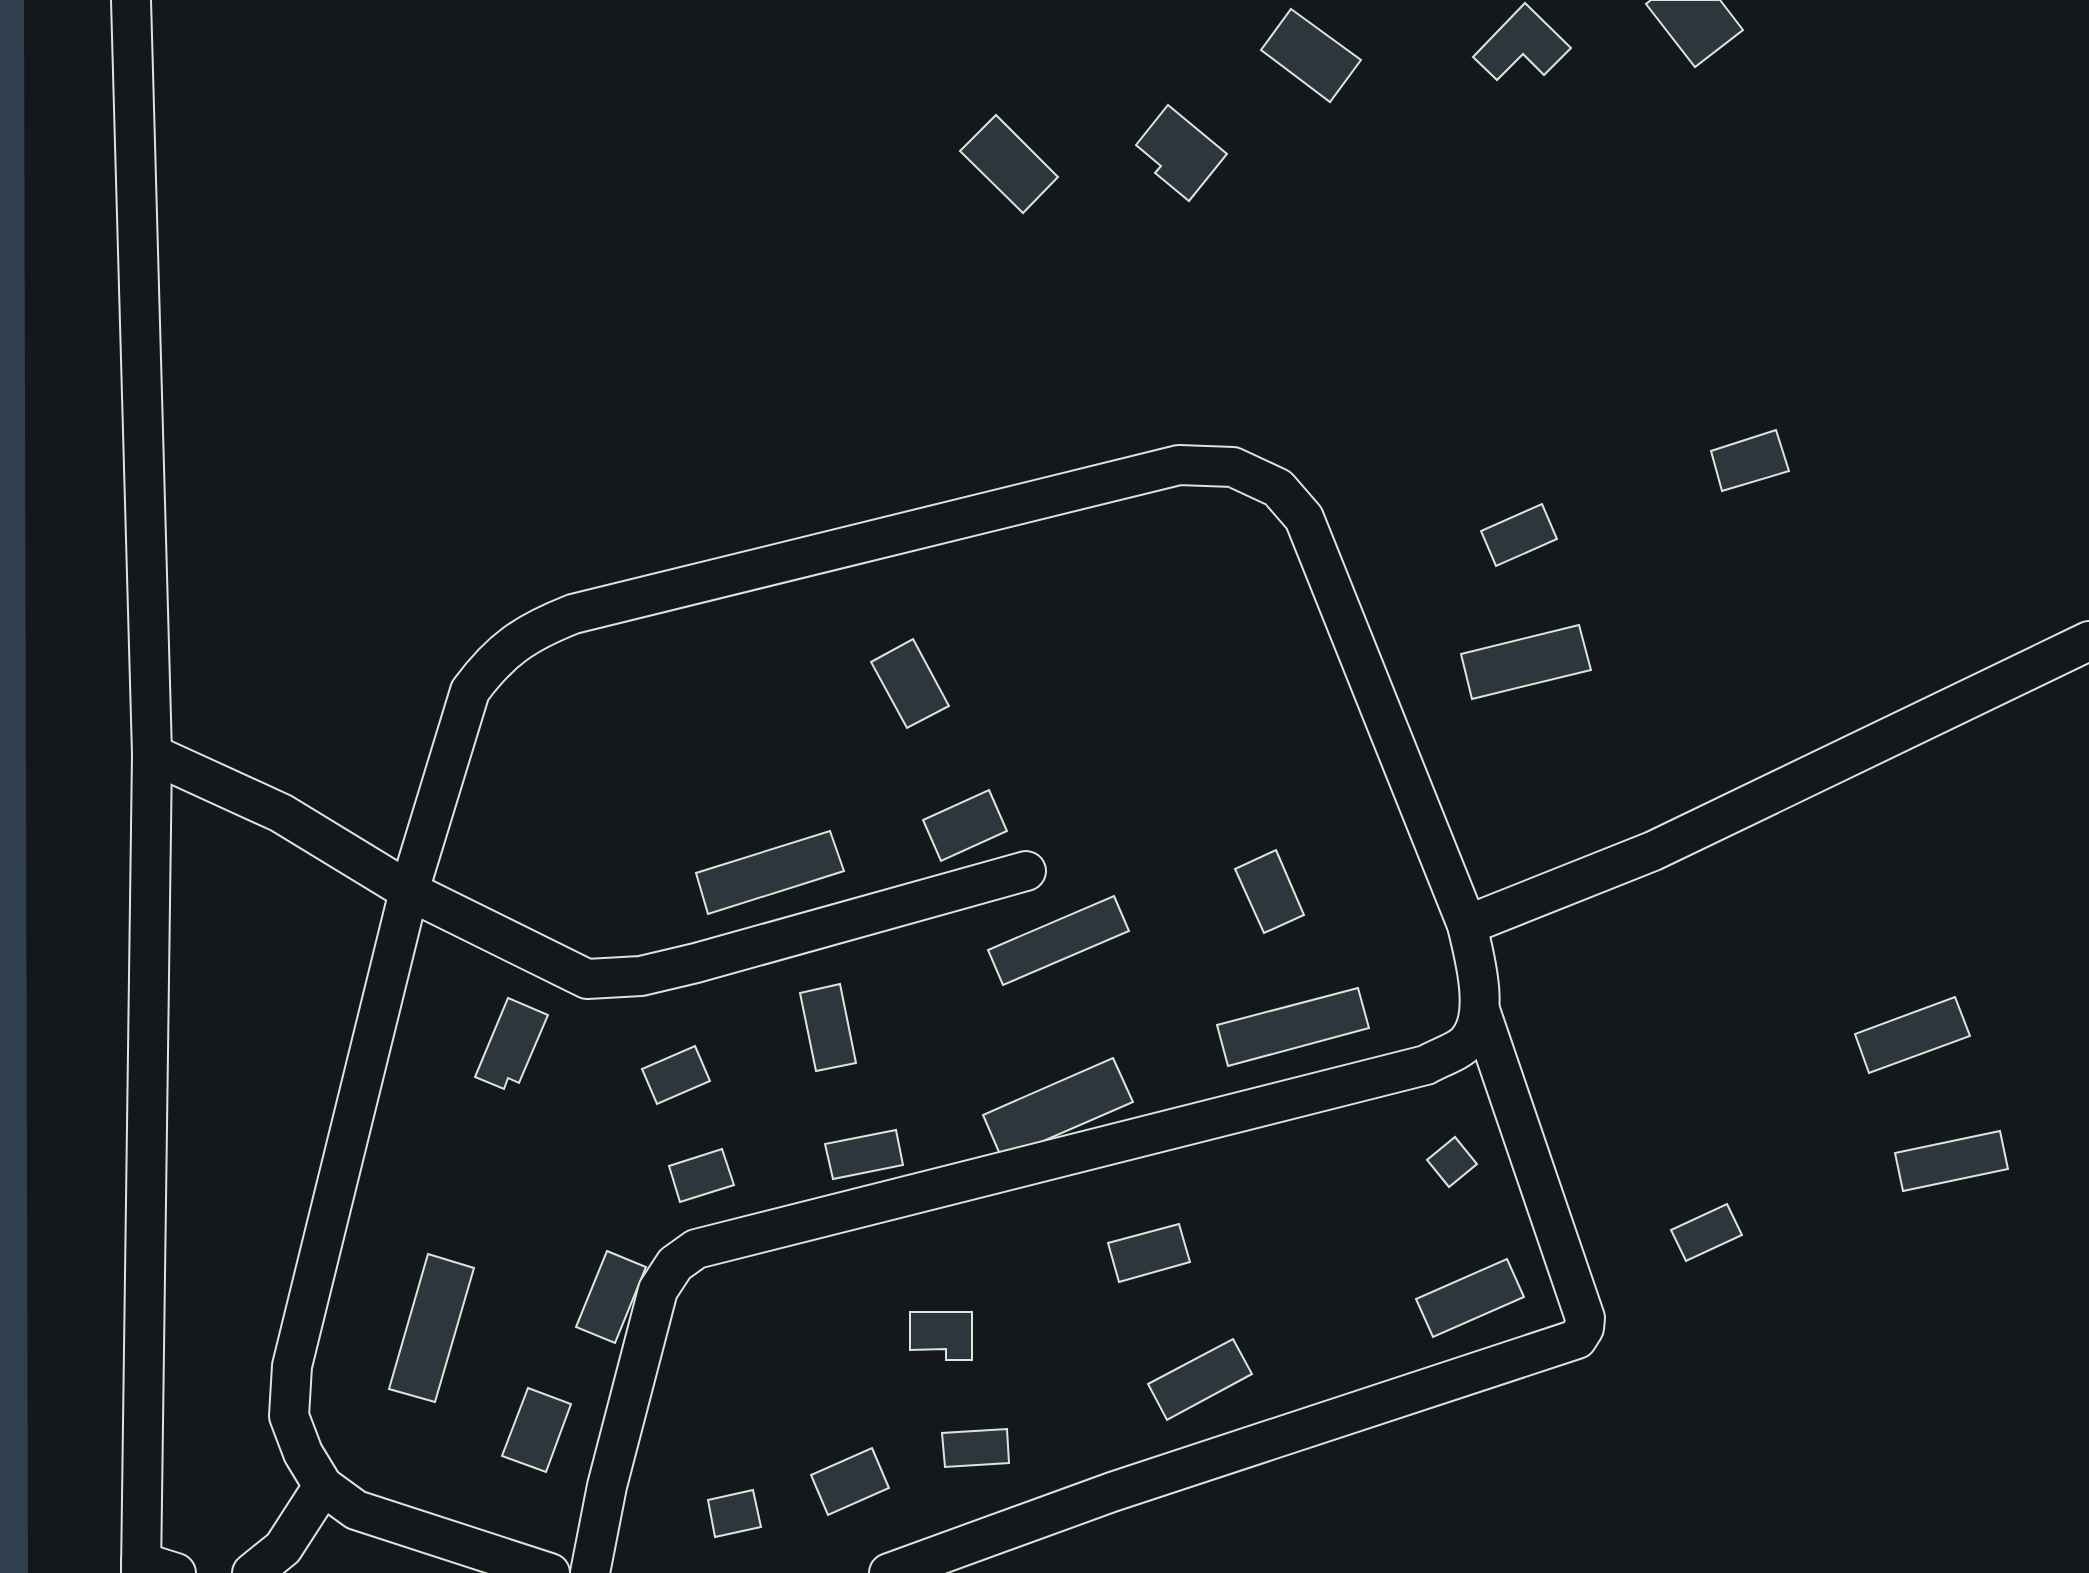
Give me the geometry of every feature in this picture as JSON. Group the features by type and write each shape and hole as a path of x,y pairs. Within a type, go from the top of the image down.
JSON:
{"street":[{"path":"131,0 152,754 152,1569"},
{"path":"550,1573 356,1510 323,1486 303,1453 289,1416 292,1366 409,891 470,691 489,666 535,629 573,614 1179,465 1233,467 1278,488 1304,518 1466,925 1479,978 1480,1010 1585,1318 1582,1335 1577,1339 1112,1492 889,1573"},
{"path":"1466,925 1653,850 2089,641"},
{"path":"152,754 281,814 409,891 587,979 641,976 696,963 1026,872"},
{"path":"590,1573 607,1486 658,1290 675,1264 696,1249 1426,1065 1469,1041 1480,1010"},
{"path":"252,1573 283,1548 323,1486"}],"building":[{"path":"1651,0 1720,0 1743,30 1695,67 1646,4"},
{"path":"1525,3 1571,48 1544,75 1523,54 1497,80 1473,57"},
{"path":"1291,9 1361,60 1330,102 1261,50"},
{"path":"1168,105 1227,154 1189,201 1155,173 1161,166 1136,145"},
{"path":"996,115 1058,177 1023,213 960,151"},
{"path":"1776,430 1789,471 1722,491 1711,451"},
{"path":"1542,504 1557,539 1496,566 1481,531"},
{"path":"1579,625 1591,670 1472,699 1461,654"},
{"path":"913,639 949,706 907,728 871,662"},
{"path":"989,790 1007,831 941,861 923,820"},
{"path":"830,831 844,871 708,914 696,873"},
{"path":"1276,850 1304,915 1264,933 1235,869"},
{"path":"1114,896 1129,931 1003,985 988,950"},
{"path":"840,984 856,1063 816,1071 800,993"},
{"path":"1358,988 1369,1028 1228,1066 1217,1025"},
{"path":"1955,997 1970,1036 1869,1073 1855,1034"},
{"path":"508,998 548,1015 519,1083 508,1078 504,1089 475,1077"},
{"path":"695,1046 710,1081 657,1104 642,1069"},
{"path":"1113,1058 1133,1102 1002,1159 983,1115"},
{"path":"896,1130 903,1165 833,1179 825,1144"},
{"path":"2000,1131 2008,1169 1903,1191 1895,1153"},
{"path":"1455,1137 1477,1164 1449,1187 1427,1160"},
{"path":"722,1149 734,1185 680,1202 669,1166"},
{"path":"1727,1204 1742,1235 1686,1261 1671,1230"},
{"path":"1179,1224 1190,1262 1119,1282 1108,1243"},
{"path":"607,1251 646,1267 615,1343 576,1327"},
{"path":"428,1254 474,1268 435,1402 389,1389"},
{"path":"1507,1259 1524,1297 1433,1337 1416,1299"},
{"path":"910,1312 972,1312 972,1360 946,1360 946,1349 910,1350"},
{"path":"1233,1339 1252,1374 1167,1420 1148,1384"},
{"path":"528,1388 571,1404 546,1472 502,1456"},
{"path":"1007,1429 1009,1463 945,1467 942,1433"},
{"path":"872,1448 889,1488 828,1515 811,1475"},
{"path":"753,1490 761,1527 715,1537 708,1500"}],"waterway":[{"path":"3,0 7,1573"}]}
